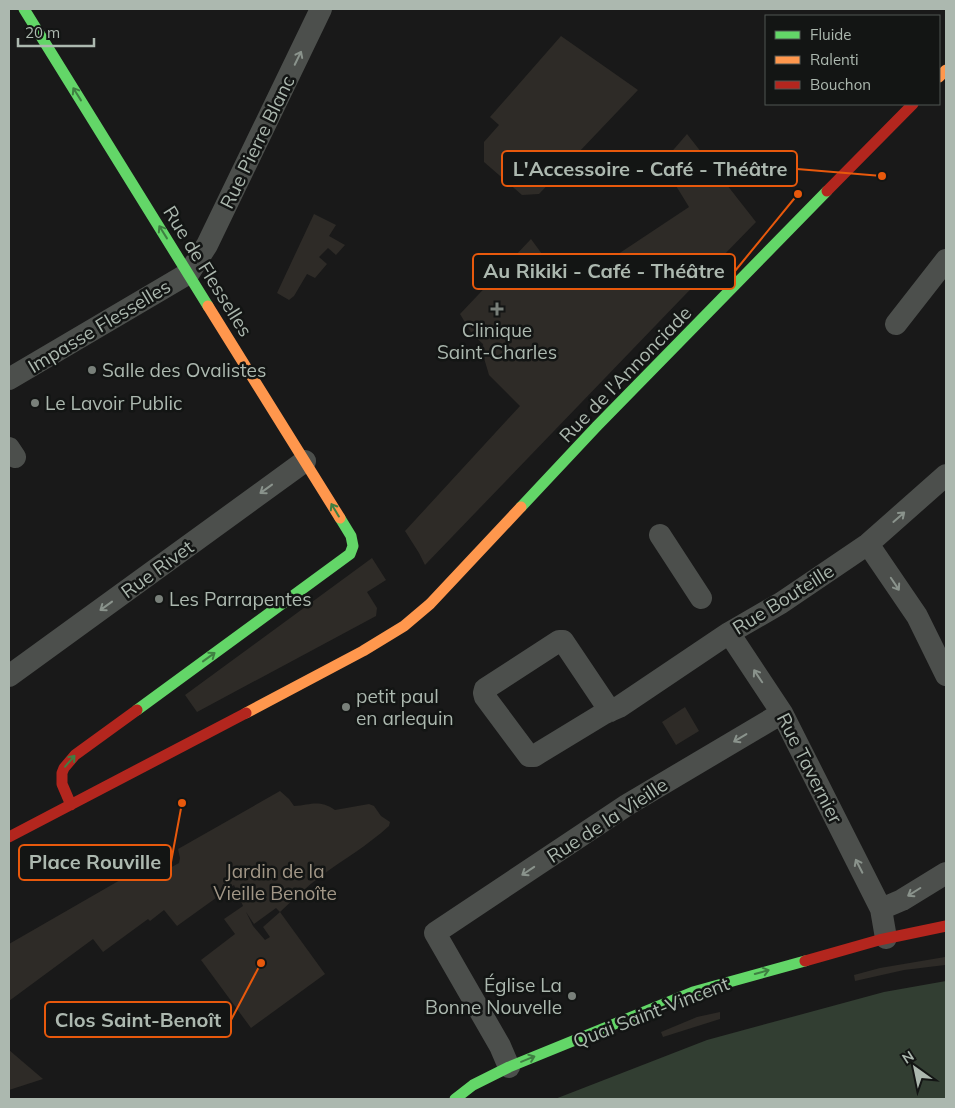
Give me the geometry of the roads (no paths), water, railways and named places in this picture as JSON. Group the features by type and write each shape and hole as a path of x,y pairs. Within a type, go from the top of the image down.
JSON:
{"street":[{"name":"Rue de Flesselles","path":"24,9 351,536 353,546 350,554 74,755 65,764 61,776 63,788 71,804"},
{"name":"Rue Pierre Blanc","path":"188,273 206,248 321,9"},
{"name":"Rue de l'Annonciade","path":"9,837 363,651 404,626 430,604 597,426 912,105"},
{"path":"896,324 946,260"},
{"name":"Impasse Flesselles","path":"9,379 188,273"},
{"name":"Rue Rivet","path":"9,676 305,461"},
{"name":"Rue Bouteille","path":"610,711 868,544 946,475"},
{"path":"660,535 701,598"},
{"path":"868,544 917,616 946,675"},
{"name":"Rue Tavernier","path":"728,633 782,713 881,909"},
{"path":"559,641 562,641 610,711 534,756 529,756 485,697 484,693 485,689 559,641"},
{"name":"Rue de la Vieille","path":"509,1067 500,1046 435,933 627,805 782,713"},
{"path":"886,938 881,909 902,900 946,872"},
{"name":"Quai Saint-Vincent","path":"455,1099 473,1085 509,1067 693,992 886,938 946,926"}],"place":[{"name":"L'Accessoire - Café - Théâtre","path":"882,176"},
{"name":"Au Rikiki - Café - Théâtre","path":"798,194"},
{"name":"Clinique Saint-Charles","path":"497,309"},
{"name":"Salle des Ovalistes","path":"92,370"},
{"name":"Le Lavoir Public","path":"35,403"},
{"name":"Les Parrapentes","path":"159,599"},
{"name":"petit paul en arlequin","path":"346,707"},
{"name":"Place Rouville","path":"182,803"},
{"name":"Clos Saint-Benoît","path":"261,963"},
{"name":"Église La Bonne Nouvelle","path":"572,996"}],"park label":[{"name":"Jardin de la Vieille Benoîte","path":"275,882"}]}
